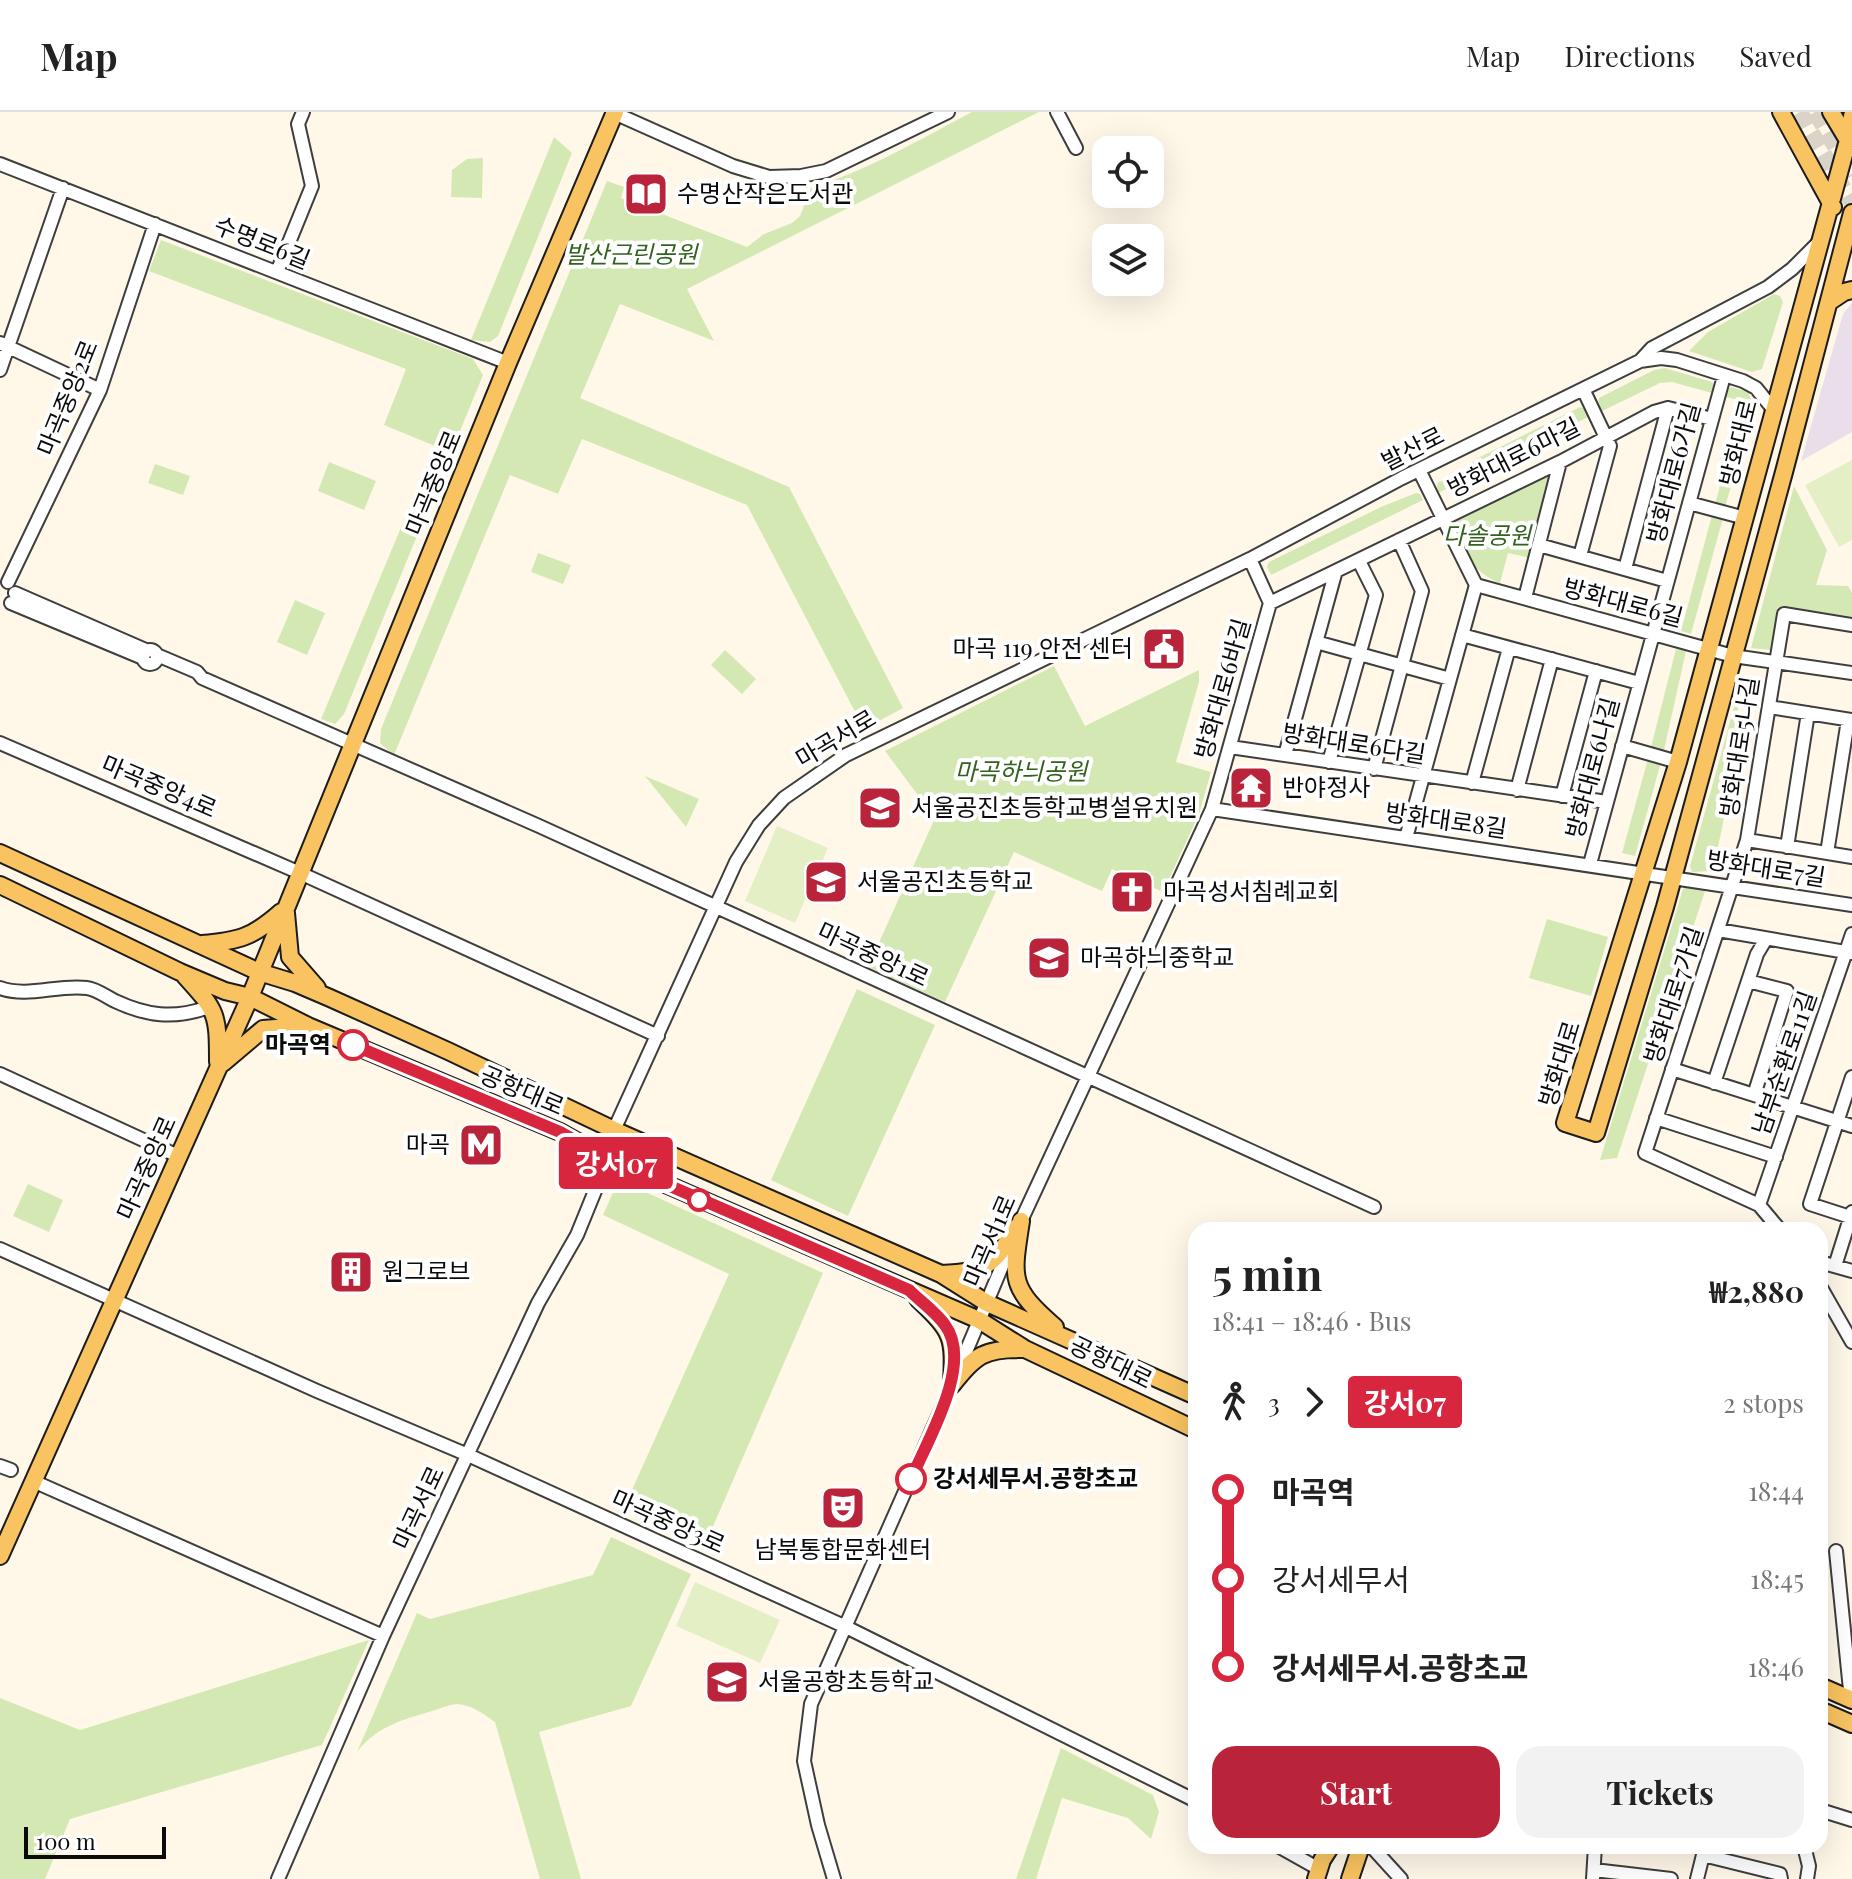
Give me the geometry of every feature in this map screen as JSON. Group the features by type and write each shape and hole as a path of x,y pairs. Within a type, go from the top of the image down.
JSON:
{"main road":[{"name":"마곡중앙로","path":"0,1556 250,997 508,363 614,112"},
{"path":"1781,112 1850,236"},
{"path":"1831,112 1850,146"},
{"name":"방화대로","path":"1852,116 1850,146 1830,202 1678,762 1565,1123 1596,1133 1682,846 1829,302 1850,236 1852,213"},
{"path":"1829,302 1852,290"},
{"name":"공항대로","path":"0,853 259,972 330,998 614,1130 941,1274 987,1303 1188,1392"},
{"name":"공항대로","path":"0,885 180,972 225,991 250,997 308,1026 560,1132 608,1159 979,1320 1025,1349 1188,1426"},
{"path":"202,944 244,939 260,931 285,908"},
{"path":"285,908 290,957 307,979 330,998"},
{"path":"180,972 211,1006 217,1027 218,1068"},
{"path":"218,1068 263,1029 308,1026"},
{"path":"941,1274 963,1273 988,1265 997,1259 1021,1221"},
{"path":"1021,1221 1014,1264 1018,1287 1035,1310 1067,1337"},
{"path":"909,1290 945,1324 950,1333 952,1385"},
{"path":"952,1385 979,1355 1002,1348 1025,1349"},
{"path":"1828,1690 1852,1700"},
{"path":"1828,1717 1852,1724"},
{"path":"1317,1874 1327,1854"},
{"path":"1350,1879 1358,1854"}],"street":[{"path":"277,272 312,186 298,124 303,112"},
{"path":"614,112 733,166 769,177 826,171 948,112"},
{"path":"1057,112 1076,148"},
{"name":"수명로6길","path":"0,164 508,363"},
{"path":"0,370 5,346 63,188"},
{"name":"마곡중앙2로","path":"155,224 100,390 7,593 151,657 194,680 206,680 353,744"},
{"name":"발산로","path":"1640,361 1652,348 1768,287 1792,269 1820,241"},
{"path":"5,346 100,390"},
{"name":"발산로","path":"1250,559 1419,470 1640,361 1661,358 1677,360 1743,381 1756,388 1773,409"},
{"name":"방화대로6가길","path":"1653,634 1724,376"},
{"path":"1583,389 1605,437"},
{"path":"1625,569 1668,408 1712,419"},
{"name":"방화대로6마길","path":"1443,518 1560,462 1641,418 1668,408"},
{"name":"방화대로6마길","path":"1580,556 1610,446 1605,437"},
{"name":"방화대로6길","path":"1525,598 1560,462"},
{"path":"1406,838 1476,585 1419,470"},
{"path":"1689,503 1745,518"},
{"name":"방화대로6바길","path":"1212,809 1270,603 1335,574 1443,518"},
{"path":"1374,769 1422,591 1399,540"},
{"name":"방화대로6가길","path":"1539,545 1667,581"},
{"path":"1250,559 1270,603"},
{"name":"마곡서로","path":"614,1130 736,862 759,825 784,798 819,772 893,730 1250,559"},
{"path":"1329,762 1376,595 1359,561"},
{"path":"1285,755 1335,574"},
{"name":"방화대로6길","path":"1476,585 1733,656 1852,673"},
{"name":"방화대로5나길","path":"1733,886 1747,840 1784,614 1852,625"},
{"name":"방화대로6나길","path":"1590,864 1653,634"},
{"name":"방화대로6나길","path":"1462,635 1639,683"},
{"path":"1316,642 1450,679"},
{"path":"1472,783 1509,648"},
{"path":"1517,790 1552,659"},
{"path":"1562,796 1596,671"},
{"path":"1769,707 1850,720 1827,853"},
{"path":"1787,847 1808,713"},
{"name":"마곡중앙4로","path":"0,743 300,873"},
{"name":"마곡중앙1로","path":"353,744 1374,1207"},
{"path":"1622,746 1678,762"},
{"name":"방화대로6다길","path":"1230,747 1607,802"},
{"name":"방화대로8길","path":"1212,809 1673,876"},
{"name":"마곡서1로","path":"834,1879 804,1761 804,1741 811,1704 1021,1221 1212,809"},
{"path":"1747,840 1852,857"},
{"path":"300,873 658,1036"},
{"name":"방화대로7길","path":"1673,876 1852,905"},
{"name":"방화대로7가길","path":"1733,886 1645,1153 1759,1205 1773,1222"},
{"path":"1718,930 1849,953"},
{"name":"남부순환로11길","path":"1759,1205 1849,953 1852,934"},
{"path":"1714,1083 1757,954 1766,939"},
{"path":"1748,981 1787,991 1754,1095"},
{"path":"0,988 13,993 89,987 119,1003 156,1016 183,1015 206,1008"},
{"path":"1672,1069 1852,1126"},
{"path":"0,1074 178,1156"},
{"path":"1835,1266 1851,1214 1810,1204 1852,1077"},
{"path":"1656,1118 1776,1157"},
{"name":"마곡서로","path":"278,1879 383,1636 538,1303 577,1235 608,1159"},
{"name":"마곡중앙3로","path":"0,1249 468,1455 846,1627 1188,1797"},
{"path":"1828,1264 1852,1271"},
{"path":"1828,1300 1852,1342"},
{"path":"33,1481 383,1636"},
{"path":"1836,1551 1848,1624 1852,1700"},
{"path":"1828,1812 1852,1820"},
{"path":"1289,1854 1317,1874"},
{"path":"1378,1854 1401,1879"},
{"path":"1594,1854 1593,1875 1671,1879"},
{"path":"1806,1854 1809,1866 1807,1879"},
{"path":"1697,1879 1703,1855 1780,1874 1781,1879"}],"shaded area":[{"path":"1852,303 1852,432 1801,461 1843,314"}],"green space":[{"name":"발산근린공원","path":"972,112 1039,112 687,289 714,341 620,304 580,398 789,487 903,708 864,729 747,505 582,439 558,494 510,475 394,755 380,743 381,729 607,181 624,187 621,198 747,247 764,234 792,223 800,216 811,188 873,163"},
{"path":"554,137 572,153 498,336 490,342 471,340"},
{"path":"483,158 482,198 451,197 452,170 467,159"},
{"path":"161,240 473,359 483,375 344,714 335,724 321,719 435,446 384,425 406,369 149,271"},
{"path":"1774,294 1780,296 1783,302 1762,369 1752,372 1689,351 1708,332"},
{"path":"1665,368 1712,382 1712,393 1672,382 1660,383 1600,412 1597,405 1599,398 1654,370"},
{"path":"1731,387 1748,392 1754,406 1725,507 1715,504 1743,402 1724,396"},
{"path":"1580,407 1586,409 1590,416 1438,493 1437,483 1459,473 1476,459"},
{"path":"1852,460 1852,540 1839,547 1805,485"},
{"path":"329,462 376,481 364,510 318,491"},
{"path":"155,464 190,476 183,495 148,483"},
{"name":"다솔공원","path":"1551,473 1530,558 1508,553 1500,583 1490,578 1469,558 1452,522"},
{"path":"1794,486 1827,550 1816,585 1848,586 1852,593 1852,618 1780,607 1770,650 1751,648"},
{"path":"1416,493 1423,500 1271,575 1267,567 1269,562"},
{"path":"1712,515 1723,518 1691,634 1681,631"},
{"path":"538,553 571,565 563,584 531,572"},
{"path":"295,600 325,613 307,655 277,642"},
{"path":"1676,649 1686,651 1664,750 1651,747"},
{"path":"725,650 756,679 742,694 711,665"},
{"name":"마곡하늬공원","path":"1054,666 1085,726 1199,670 1199,682 1176,762 1211,772 1199,814 1163,892 1112,869 1102,891 1014,852 945,1002 868,967 935,818 885,751"},
{"path":"1739,689 1730,781 1712,871 1692,872 1690,866"},
{"path":"1648,759 1661,762 1635,856 1622,853"},
{"path":"645,776 699,799 686,827"},
{"path":"777,826 828,848 795,923 745,901"},
{"path":"1689,885 1706,888 1617,1158 1600,1160 1683,889"},
{"path":"1547,919 1608,937 1591,996 1529,978"},
{"path":"857,989 935,1025 848,1216 771,1180"},
{"path":"28,1184 63,1200 49,1232 13,1216"},
{"path":"630,1185 823,1273 708,1538 627,1501 729,1274 603,1215 615,1188"},
{"path":"611,1537 691,1574 631,1706 539,1732 581,1879 540,1879 495,1722 491,1719 466,1706 450,1705 391,1725 373,1736 357,1752 417,1613 430,1619 593,1575"},
{"path":"695,1582 780,1620 760,1663 676,1626"},
{"path":"369,1640 322,1745 70,1819 45,1879 0,1879 0,1698 80,1730"},
{"path":"1061,1748 1153,1795 1159,1812 1151,1839 1128,1818 1062,1798 1036,1879 1016,1879"}],"tunnel":[{"path":"1800,112 1852,203"},
{"path":"1815,112 1852,176"}],"bus line":[{"name":"강서07","path":"353,1045 560,1132 608,1159 909,1290 945,1324 953,1349 952,1385 911,1479"}],"place":[{"name":"수명산작은도서관","path":"646,194"},
{"name":"마곡 119 안전 센터","path":"1164,649"},
{"name":"반야정사","path":"1251,788"},
{"name":"서울공진초등학교병설유치원","path":"880,808"},
{"name":"서울공진초등학교","path":"826,882"},
{"name":"마곡성서침례교회","path":"1132,892"},
{"name":"마곡하늬중학교","path":"1049,958"},
{"name":"마곡역","path":"353,1045"},
{"name":"마곡","path":"481,1145"},
{"name":"원그로브","path":"351,1272"},
{"name":"강서세무서.공항초교","path":"911,1479"},
{"name":"남북통합문화센터","path":"843,1508"},
{"name":"서울공항초등학교","path":"727,1682"}]}
